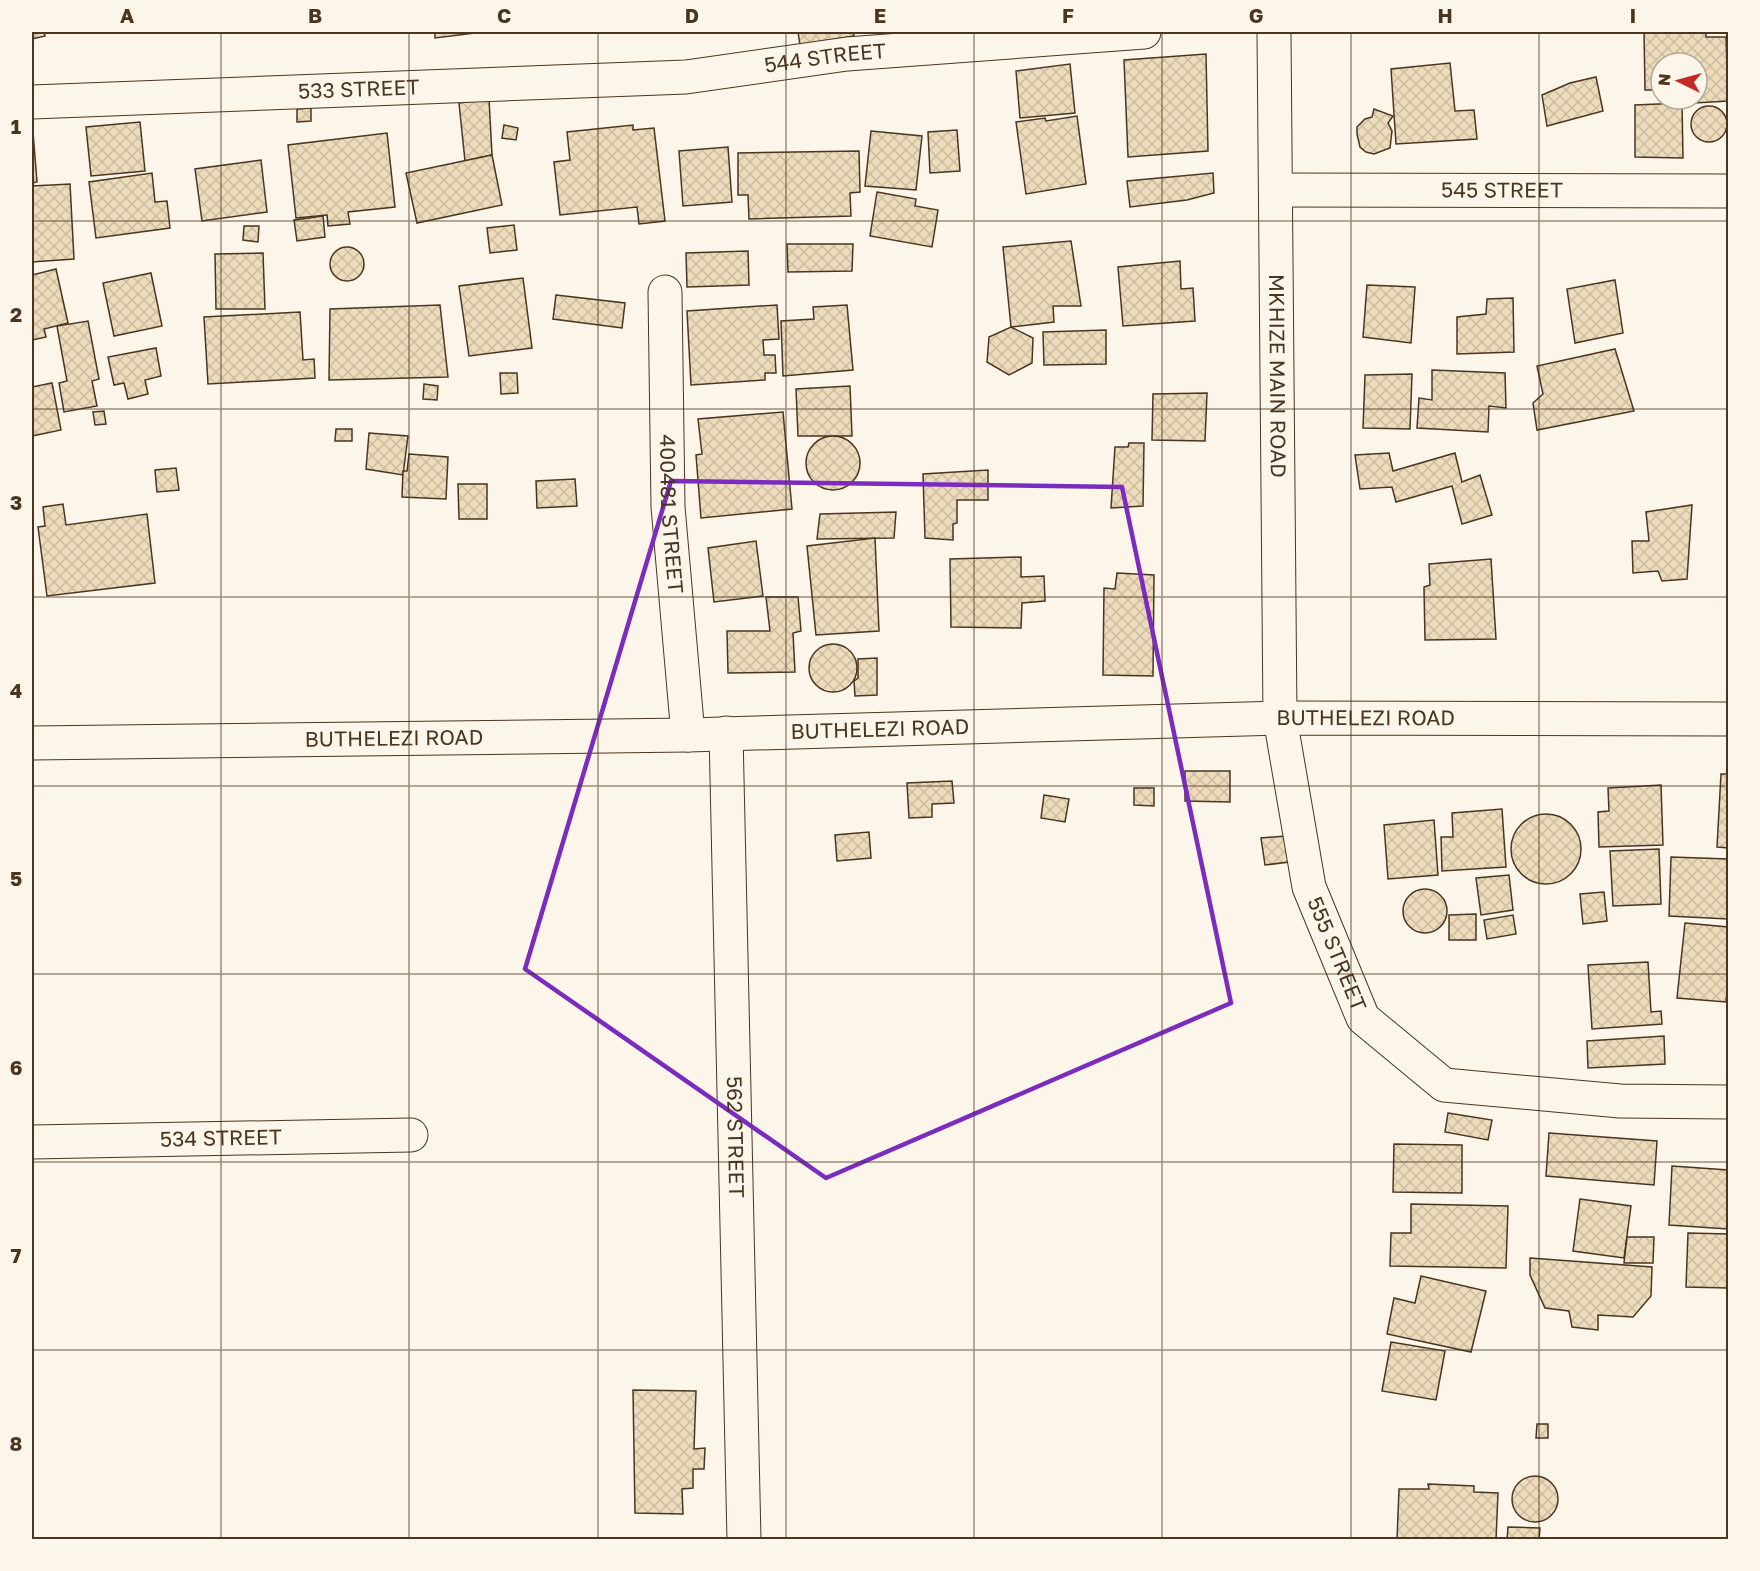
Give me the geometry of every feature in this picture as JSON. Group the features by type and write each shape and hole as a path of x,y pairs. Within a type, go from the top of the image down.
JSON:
{"street":[{"name":"544 STREET","path":"686,77 847,54 1144,32"},
{"name":"MKHIZE MAIN ROAD","path":"1274,32 1280,718"},
{"name":"533 STREET","path":"32,102 686,77"},
{"name":"545 STREET","path":"1276,190 1728,191"},
{"name":"400481 STREET","path":"665,292 668,507 688,735"},
{"name":"BUTHELEZI ROAD","path":"32,743 688,735 1280,718 1728,719"},
{"name":"555 STREET","path":"1280,718 1309,887 1363,1018 1444,1084 1620,1101 1728,1102"},
{"name":"562 STREET","path":"726,733 744,1539"},
{"name":"534 STREET","path":"32,1142 411,1135"}],"highlighted area":[{"path":"671,481 1122,487 1231,1003 826,1178 525,969"}],"building":[{"path":"32,32 44,32 45,36 32,39"},
{"path":"435,32 483,32 435,38"},
{"path":"798,32 853,32 854,36 800,45"},
{"path":"1644,32 1706,32 1706,37 1726,37 1728,101 1709,102 1709,51 1649,51 1649,90 1645,90"},
{"path":"1206,54 1208,151 1128,157 1124,60"},
{"path":"1450,63 1455,111 1474,110 1477,139 1396,144 1391,69"},
{"path":"1070,64 1075,113 1020,118 1016,71"},
{"path":"1596,77 1603,111 1547,126 1542,95 1570,83"},
{"path":"489,99 492,155 465,161 459,103"},
{"path":"1649,104 1649,111 1682,111 1683,158 1635,157 1635,105"},
{"path":"1709,106 1716,107 1726,117 1726,131 1716,141 1702,141 1692,131 1692,117 1696,111 1709,111"},
{"path":"311,108 311,121 297,122 297,109"},
{"path":"1374,109 1393,116 1388,123 1392,131 1390,148 1374,154 1360,147 1357,127 1365,119 1372,117"},
{"path":"1077,116 1086,184 1026,194 1016,122 1045,118 1046,121"},
{"path":"140,122 145,171 91,176 86,127"},
{"path":"504,125 518,128 516,140 502,138"},
{"path":"633,125 633,130 654,128 665,221 639,224 637,207 560,215 554,162 570,160 567,132"},
{"path":"957,130 960,171 930,173 928,132"},
{"path":"871,131 922,136 916,190 865,186"},
{"path":"32,132 37,182 32,183"},
{"path":"387,133 395,207 348,212 350,224 328,226 327,215 296,218 288,145"},
{"path":"728,147 732,202 683,206 679,151"},
{"path":"859,151 860,192 850,193 851,216 749,219 748,195 738,195 738,153"},
{"path":"492,155 502,205 417,223 406,173"},
{"path":"261,160 267,212 202,221 195,169"},
{"path":"152,173 155,202 167,201 170,228 96,238 89,182"},
{"path":"1213,173 1214,193 1187,200 1130,207 1127,181"},
{"path":"70,184 74,259 32,262 32,186"},
{"path":"877,192 916,199 915,206 938,210 932,247 870,236"},
{"path":"323,216 325,237 297,241 294,220"},
{"path":"514,225 517,250 490,253 487,228"},
{"path":"244,226 259,226 258,242 243,240"},
{"path":"1071,241 1081,306 1053,306 1054,322 1011,327 1003,247"},
{"path":"787,244 853,244 852,271 788,272"},
{"path":"347,247 359,252 364,264 359,276 347,281 335,276 330,264 335,252"},
{"path":"748,251 749,285 687,287 686,253"},
{"path":"263,253 265,309 216,309 215,254"},
{"path":"1180,261 1181,289 1193,288 1195,321 1123,326 1118,267"},
{"path":"56,269 68,323 44,329 46,337 32,340 32,275"},
{"path":"151,273 162,326 114,336 103,283"},
{"path":"523,278 532,348 469,356 459,286"},
{"path":"1615,280 1623,333 1575,343 1567,289"},
{"path":"1367,285 1415,287 1411,343 1363,337"},
{"path":"556,295 625,303 622,328 553,319"},
{"path":"1513,298 1514,352 1457,354 1457,317 1486,314 1487,299"},
{"path":"440,305 448,377 329,380 330,309"},
{"path":"777,305 779,339 763,340 764,355 775,355 776,373 765,373 765,380 691,385 687,311"},
{"path":"847,305 853,370 783,376 781,321 814,319 813,307"},
{"path":"300,312 303,360 314,359 315,378 208,384 204,317"},
{"path":"88,321 99,379 92,381 97,406 64,412 59,383 67,381 57,326"},
{"path":"1011,327 1033,338 1032,363 1009,375 987,362 989,337"},
{"path":"1106,330 1106,364 1044,365 1043,332"},
{"path":"156,348 161,376 145,380 148,394 128,399 124,383 114,385 108,357"},
{"path":"1615,349 1634,411 1537,430 1533,403 1543,394 1537,366"},
{"path":"1432,370 1505,373 1506,408 1489,406 1488,432 1417,428 1419,398 1432,400"},
{"path":"500,373 517,373 518,393 501,394"},
{"path":"1412,374 1410,429 1363,428 1365,375"},
{"path":"52,383 61,430 32,436 32,387"},
{"path":"424,384 438,386 437,400 423,399"},
{"path":"850,386 852,436 798,436 796,389"},
{"path":"1207,393 1205,441 1152,440 1153,394"},
{"path":"104,411 106,424 95,425 93,412"},
{"path":"783,412 792,509 701,518 696,455 702,454 698,419"},
{"path":"336,429 352,429 352,441 335,441"},
{"path":"369,433 408,436 403,475 366,469"},
{"path":"828,436 838,436 852,444 858,453 860,463 858,473 852,482 838,490 828,490 811,478 806,468 806,458 818,441"},
{"path":"1129,443 1144,443 1143,506 1111,508 1115,447 1128,447"},
{"path":"1389,453 1393,471 1455,453 1462,482 1480,475 1492,515 1462,524 1452,486 1396,502 1392,487 1360,489 1355,455"},
{"path":"409,454 448,457 446,499 402,497 403,471 407,471"},
{"path":"176,468 179,490 157,492 155,470"},
{"path":"988,470 988,500 957,500 957,523 953,524 953,540 925,538 923,474"},
{"path":"575,479 577,506 537,508 536,481"},
{"path":"458,484 487,484 487,519 459,519"},
{"path":"63,504 66,525 147,514 155,583 47,596 38,527 45,526 43,507"},
{"path":"1692,505 1687,579 1662,581 1658,571 1633,573 1632,541 1649,541 1646,512"},
{"path":"896,512 894,538 817,539 820,514"},
{"path":"875,538 879,631 816,635 807,546"},
{"path":"756,541 763,596 714,602 708,548"},
{"path":"1021,557 1021,577 1044,576 1045,601 1022,603 1021,628 951,627 950,559"},
{"path":"1491,559 1496,639 1425,640 1424,587 1430,585 1429,564"},
{"path":"1117,573 1154,575 1153,676 1103,675 1104,588 1115,589"},
{"path":"766,597 798,597 801,631 793,633 795,672 728,673 727,631 770,631"},
{"path":"828,644 838,644 850,651 857,663 857,673 850,685 838,692 828,692 813,681 809,673 809,663 820,648"},
{"path":"877,658 877,695 855,696 854,681 858,678 858,659"},
{"path":"1185,771 1230,771 1230,802 1185,801"},
{"path":"1721,774 1728,774 1728,848 1717,847"},
{"path":"952,781 954,803 932,804 932,817 909,818 907,783"},
{"path":"1661,785 1663,845 1599,847 1598,812 1609,811 1608,788"},
{"path":"1134,788 1154,788 1154,806 1134,805"},
{"path":"1044,795 1069,799 1065,822 1041,818"},
{"path":"1502,809 1506,867 1442,871 1441,837 1453,837 1452,813"},
{"path":"1539,814 1553,814 1566,820 1575,829 1581,842 1579,862 1571,874 1553,884 1539,884 1526,878 1517,869 1511,856 1511,842 1517,829 1526,820"},
{"path":"1434,820 1438,875 1388,879 1384,825"},
{"path":"869,832 871,858 837,861 835,835"},
{"path":"1286,836 1289,862 1265,865 1261,838"},
{"path":"1659,849 1661,904 1613,906 1610,851"},
{"path":"1671,857 1728,859 1728,919 1669,916"},
{"path":"1509,875 1513,910 1481,915 1476,878"},
{"path":"1425,889 1434,890 1441,895 1446,902 1446,920 1441,927 1434,932 1425,933 1416,932 1409,927 1404,920 1403,911 1404,902 1409,895 1416,890"},
{"path":"1604,892 1607,921 1583,924 1580,894"},
{"path":"1476,914 1476,940 1449,940 1449,915"},
{"path":"1513,915 1516,934 1487,939 1484,920"},
{"path":"1685,923 1728,927 1726,1002 1677,998"},
{"path":"1648,962 1651,1012 1661,1011 1662,1024 1592,1029 1588,965"},
{"path":"1664,1036 1665,1064 1588,1068 1587,1041"},
{"path":"1448,1113 1492,1120 1488,1140 1445,1132"},
{"path":"1549,1133 1657,1141 1654,1185 1546,1176"},
{"path":"1394,1144 1462,1145 1462,1193 1393,1192"},
{"path":"1672,1166 1728,1170 1728,1229 1669,1225"},
{"path":"1580,1199 1631,1206 1624,1258 1573,1251"},
{"path":"1411,1204 1508,1206 1506,1268 1390,1266 1391,1233 1411,1233"},
{"path":"1688,1233 1728,1234 1728,1288 1686,1287"},
{"path":"1627,1237 1654,1237 1653,1263 1624,1263"},
{"path":"1530,1258 1652,1267 1651,1296 1633,1317 1598,1315 1598,1330 1572,1327 1569,1311 1545,1308 1530,1275"},
{"path":"1421,1276 1486,1291 1471,1352 1387,1334 1394,1298 1415,1303"},
{"path":"1391,1342 1445,1351 1436,1400 1382,1391"},
{"path":"633,1390 696,1391 694,1449 705,1448 704,1469 693,1469 693,1488 682,1489 683,1514 635,1513"},
{"path":"1537,1424 1548,1424 1548,1438 1536,1438"},
{"path":"1540,1476 1552,1482 1557,1490 1557,1508 1552,1516 1544,1521 1530,1522 1518,1516 1513,1508 1512,1494 1518,1482 1526,1477"},
{"path":"1428,1484 1474,1486 1474,1492 1498,1493 1496,1540 1397,1540 1399,1489 1429,1489"},
{"path":"1508,1527 1540,1528 1539,1540 1507,1540"}]}
